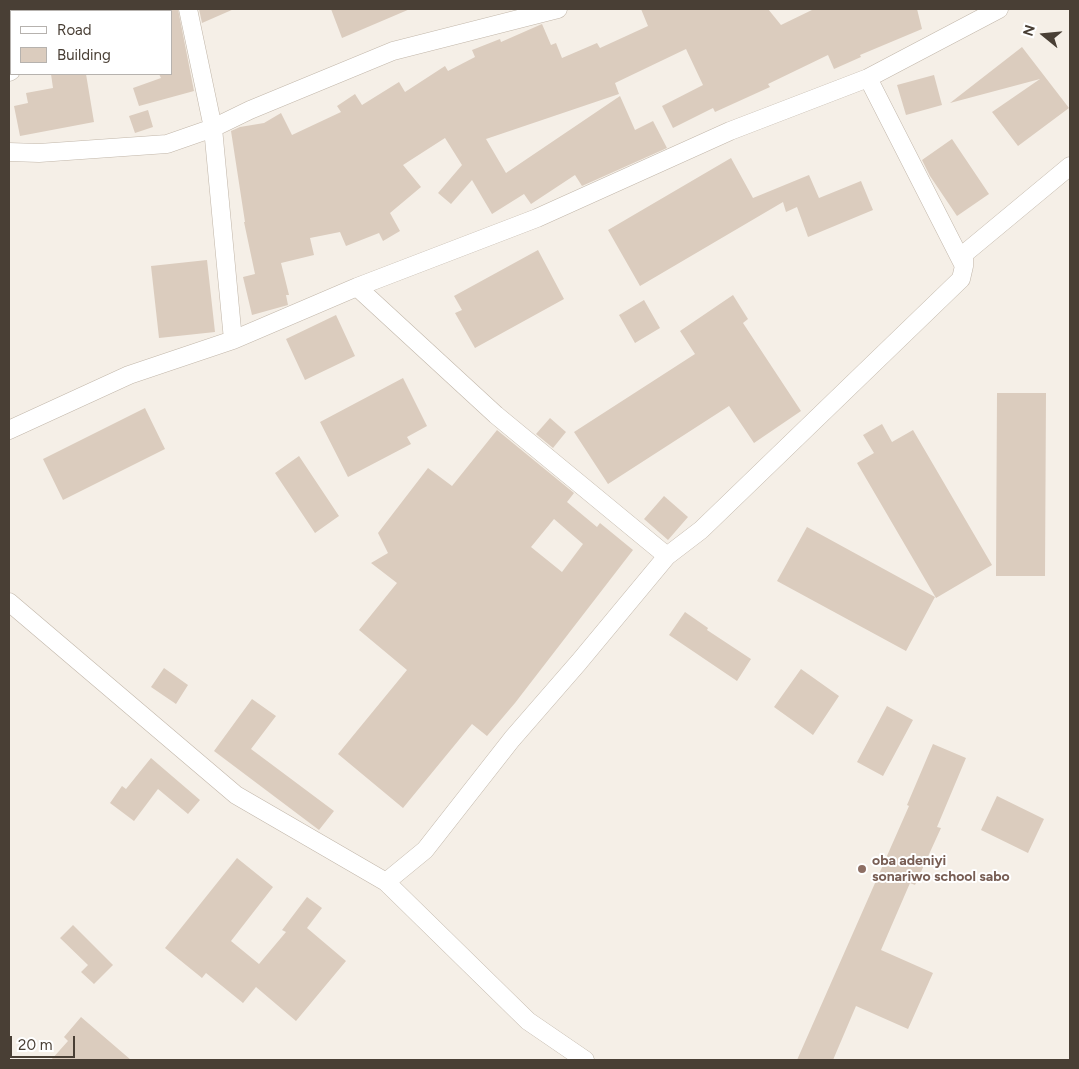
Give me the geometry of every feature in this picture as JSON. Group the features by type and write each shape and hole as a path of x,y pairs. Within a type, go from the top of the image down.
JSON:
{"street":[{"path":"188,9 213,128 233,340"},
{"path":"9,152 39,153 167,144 213,128 250,110 393,51 558,9"},
{"path":"9,430 129,375 233,340 357,288 537,218 730,131 868,78 999,9"},
{"path":"868,78 964,266"},
{"path":"386,882 425,850 512,739 579,662 666,556 701,530 961,279 964,254 1070,166"},
{"path":"357,288 496,415 666,556"},
{"path":"9,602 236,795 386,882 528,1021 585,1060"}],"building":[{"path":"178,9 194,91 139,106 133,88 161,78 160,75 172,75 171,10"},
{"path":"199,9 234,9 202,23"},
{"path":"331,9 410,9 342,38"},
{"path":"641,9 768,9 781,25 814,9 917,9 922,29 860,55 861,57 834,69 828,55 768,84 770,87 715,112 713,108 673,128 662,106 703,85 686,49 615,83 619,94 486,139 506,173 620,96 635,130 653,121 667,148 582,186 575,175 531,204 524,194 492,214 472,180 451,204 438,193 462,165 445,138 403,165 421,187 390,213 400,231 383,241 379,233 346,246 340,232 310,238 314,255 281,263 289,295 286,295 288,305 252,315 243,277 255,274 244,222 231,131 240,127 264,123 281,113 292,135 341,112 337,106 355,94 362,105 399,82 405,92 445,66 448,71 475,57 472,50 500,39 501,42 542,24 551,45 556,43 562,58 597,43 600,48 648,26"},
{"path":"1022,47 1069,108 1018,146 992,112 1040,79 950,103"},
{"path":"51,75 86,75 94,122 20,136 14,106 28,103 26,93 53,88"},
{"path":"934,75 942,105 906,115 897,85"},
{"path":"148,110 153,127 135,133 129,116"},
{"path":"952,139 989,194 957,216 930,176 922,160"},
{"path":"731,158 753,198 809,175 819,198 861,181 873,210 808,237 797,207 786,212 783,202 640,286 608,230"},
{"path":"538,250 564,299 475,348 455,313 462,310 454,296"},
{"path":"207,260 215,332 159,338 151,266"},
{"path":"733,295 748,319 743,323 801,411 754,443 729,406 608,484 574,432 695,354 680,331"},
{"path":"644,300 660,328 635,343 619,315"},
{"path":"336,315 355,356 305,380 286,339"},
{"path":"403,378 427,426 407,437 411,444 348,477 320,422"},
{"path":"997,393 1046,393 1045,576 996,576"},
{"path":"145,408 165,449 63,500 43,459"},
{"path":"550,418 566,432 553,448 536,434"},
{"path":"882,424 892,442 913,430 992,565 936,598 857,463 874,453 863,435"},
{"path":"497,430 574,493 567,502 597,527 600,523 633,550 515,703 487,736 472,724 403,808 338,754 407,670 359,630 397,583 371,563 388,553 378,533 428,468 452,486","holes":["554,519 583,544 562,572 531,547"]},
{"path":"299,456 339,516 315,533 275,473"},
{"path":"664,496 688,517 668,540 644,519"},
{"path":"807,527 935,597 906,651 777,581"},
{"path":"685,612 708,628 707,630 751,659 737,681 669,635"},
{"path":"164,668 188,685 176,704 151,687"},
{"path":"801,669 839,696 813,735 774,707"},
{"path":"252,699 276,716 251,749 334,811 319,830 214,751"},
{"path":"887,706 913,720 883,776 857,762"},
{"path":"933,744 966,758 937,827 941,828 915,885 910,883 881,950 933,973 908,1029 856,1006 833,1060 797,1060 909,806 907,805"},
{"path":"151,758 200,800 188,814 158,789 134,821 110,803 122,786 126,789"},
{"path":"997,796 1044,819 1028,853 981,830"},
{"path":"237,858 273,887 231,941 259,964 286,932 282,930 307,897 322,908 307,928 346,961 296,1021 256,987 243,1003 206,973 202,978 165,948"},
{"path":"73,925 113,965 94,984 81,972 88,965 60,938"},
{"path":"81,1017 131,1060 51,1060 68,1041 64,1037"}],"place":[{"name":"oba adeniyi sonariwo school sabo","path":"862,869"}]}
